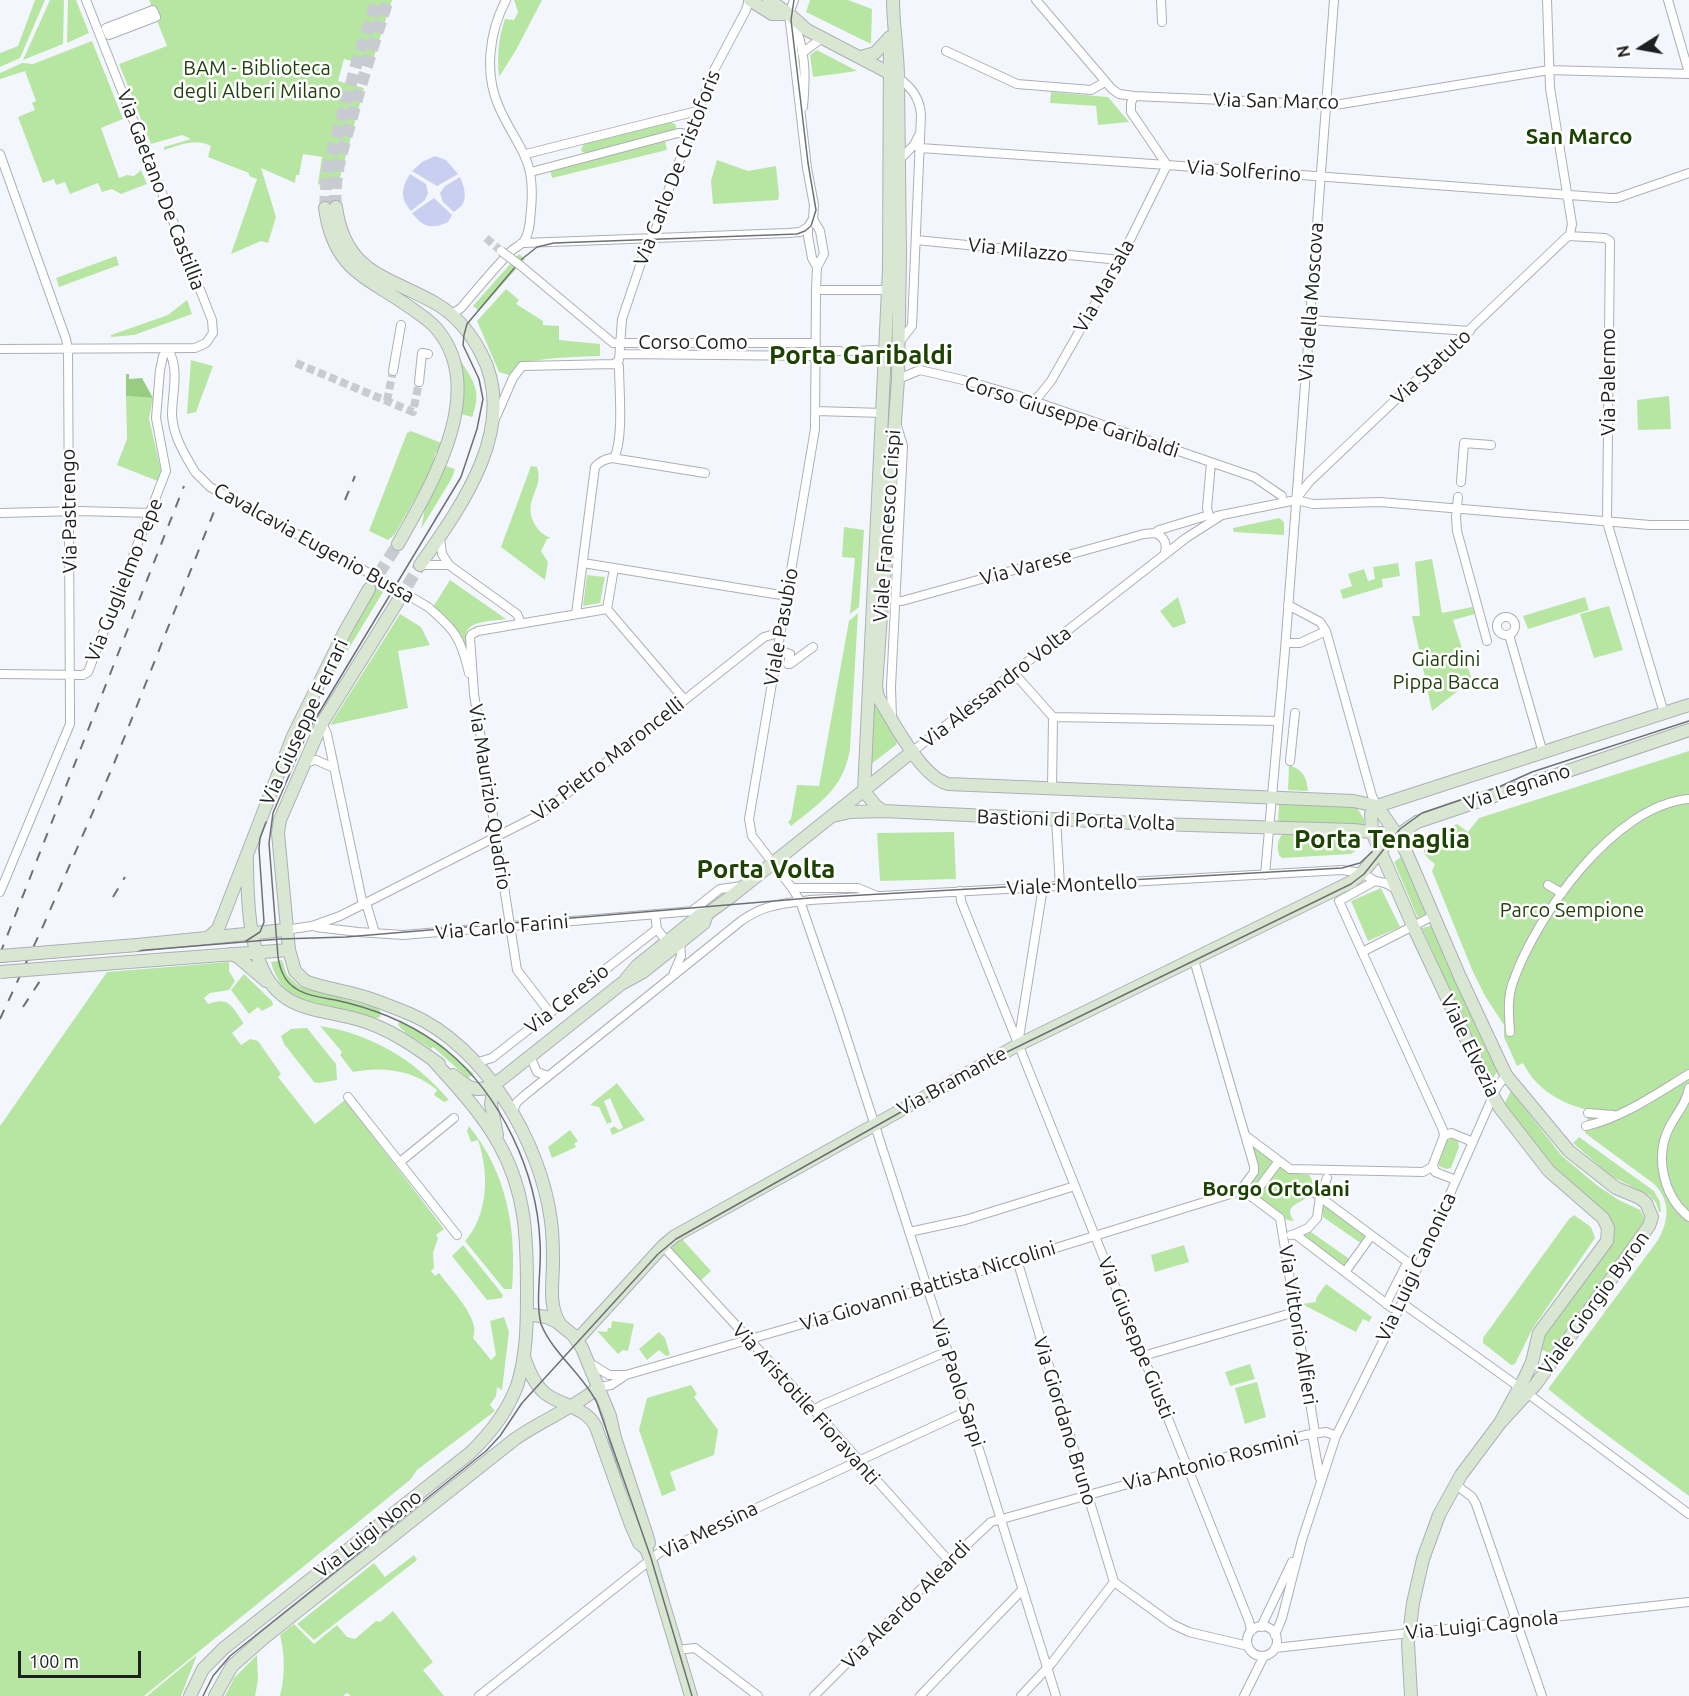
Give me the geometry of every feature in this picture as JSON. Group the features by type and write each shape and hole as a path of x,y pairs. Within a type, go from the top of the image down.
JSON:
{"main road":[{"path":"749,0 772,14 789,14"},
{"path":"769,0 807,30 894,76"},
{"path":"889,415 888,290 895,269 899,160 891,31 893,0"},
{"path":"861,57 875,53 891,31"},
{"path":"889,415 898,379 894,76"},
{"path":"398,544 441,463 449,441 455,415 456,387 452,359 446,342 431,323 410,307 365,280 351,267 333,238 331,208 351,249 366,267 380,277 436,303 452,314 474,339 487,364 494,392 492,427 474,478 440,538 420,565"},
{"path":"431,323 452,314"},
{"name":"Viale Francesco Crispi","path":"889,415 876,686 878,697 913,751"},
{"name":"Viale Francesco Crispi","path":"864,791 871,620 889,415"},
{"name":"Via Giuseppe Ferrari","path":"209,937 218,929 295,731 369,589"},
{"name":"Via Giuseppe Ferrari","path":"398,601 322,723 278,828 285,930 289,950 295,971 305,981 379,1002 405,1012 443,1033 475,1063 494,1085 512,1113 534,1159 548,1203 553,1248 552,1301 554,1313 560,1324"},
{"name":"Via Legnano","path":"1377,806 1689,705"},
{"name":"Via Legnano","path":"1362,873 1380,851 1398,835 1426,818 1689,730"},
{"name":"Via Alessandro Volta","path":"710,912 913,751"},
{"name":"Bastioni di Porta Volta","path":"913,751 931,773 942,782 957,785 1353,801 1377,806"},
{"path":"864,791 883,811"},
{"path":"1372,832 1371,814 1377,806"},
{"name":"Viale Elvezia","path":"1377,806 1398,835 1506,1075 1569,1151 1616,1188 1640,1198 1650,1209"},
{"name":"Bastioni di Porta Volta","path":"833,816 850,812 883,811 1269,827 1398,835"},
{"name":"Viale Elvezia","path":"1372,832 1413,926 1500,1108 1549,1171 1606,1222 1607,1241 1544,1327 1536,1344"},
{"name":"Via Giuseppe Ferrari","path":"247,858 255,952 271,984"},
{"name":"Via Bramante","path":"577,1340 663,1246 675,1236 1018,1045 1351,882 1362,873"},
{"name":"Via Ceresio","path":"494,1085 621,984 643,972 700,915 710,912"},
{"name":"Via Carlo Farini","path":"0,956 285,930"},
{"path":"0,972 289,950"},
{"path":"229,954 238,957 256,975 296,1003 374,1025 397,1036 418,1048 474,1090 494,1085"},
{"path":"374,1025 381,1021 384,1015 379,1002"},
{"path":"397,1036 396,1020 405,1012"},
{"path":"434,1061 481,1117 500,1144"},
{"path":"494,1085 491,1104 500,1144"},
{"name":"Via Luigi Nono","path":"190,1696 196,1680 212,1658 470,1453 489,1433 511,1399 524,1356 527,1314 527,1246 525,1221 516,1183 500,1144"},
{"name":"Viale Giorgio Byron","path":"1524,1390 1554,1357 1649,1226 1652,1217 1650,1209"},
{"path":"527,1314 550,1318 560,1324 577,1340 588,1362 610,1416 647,1536 648,1554 691,1696"},
{"path":"1536,1344 1542,1355 1554,1357"},
{"path":"1411,1696 1408,1643 1413,1603 1423,1559 1439,1515 1455,1484 1524,1390 1536,1344"},
{"path":"524,1356 531,1376 541,1389 548,1395 586,1414 595,1424 635,1533 648,1554"},
{"name":"Via Luigi Nono","path":"215,1696 223,1679 236,1662 265,1637 515,1438 599,1388"}],"street":[{"name":"Via Gaetano De Castillia","path":"86,0 213,325 213,333 202,346 168,349"},
{"path":"506,0 497,18 492,38 492,84 500,109 526,154 531,172 532,203 529,228 524,243"},
{"name":"Via Carlo De Cristoforis","path":"620,342 622,319 697,111 715,66 746,10 749,0"},
{"path":"794,0 789,14 802,126"},
{"path":"946,51 1017,84 1091,90 1105,82 1036,0"},
{"path":"1161,0 1162,22"},
{"name":"Via della Moscova","path":"1265,875 1286,643 1287,605 1334,0"},
{"path":"1547,0 1550,88 1572,225 1568,236"},
{"path":"1668,0 1689,74"},
{"path":"153,10 156,17 109,35 106,28 153,10"},
{"path":"789,14 800,38 802,53 805,79 802,126"},
{"path":"802,53 822,38"},
{"name":"Via San Marco","path":"1105,82 1119,94 1134,96 1327,105 1549,70 1689,74"},
{"path":"894,76 908,85 918,100 921,110 912,326 898,345"},
{"path":"1134,96 1131,112 1167,165"},
{"path":"526,154 697,111"},
{"path":"671,118 678,122 680,129 678,133"},
{"name":"Viale Pasubio","path":"748,821 816,411 819,353 816,343 817,267 812,258 811,223 814,205 802,126"},
{"path":"899,160 914,145 921,128"},
{"path":"531,172 678,133 688,137"},
{"name":"Via Solferino","path":"920,148 1610,198 1617,198 1689,173"},
{"name":"Via Pastrengo","path":"0,154 68,349 70,674"},
{"name":"Via Marsala","path":"1032,401 1051,381 1120,260 1167,165"},
{"path":"452,314 461,308 511,251 524,243 788,233 800,232 811,223"},
{"name":"Via Palermo","path":"1568,236 1605,238 1610,241 1607,522 1664,713"},
{"name":"Via Statuto","path":"1296,500 1310,481 1568,236"},
{"name":"Via Milazzo","path":"916,240 1120,260"},
{"path":"501,250 613,343 620,342"},
{"path":"816,290 888,290"},
{"path":"1310,320 1470,331"},
{"path":"393,371 401,325"},
{"name":"Corso Como","path":"492,427 522,366 614,364 619,360 620,342 816,343"},
{"path":"0,349 168,349"},
{"name":"Cavalcavia Eugenio Bussa","path":"168,349 173,358 175,370 172,411 174,428 177,441 195,472 210,487 381,579 428,607 458,636 474,694"},
{"name":"Via Guglielmo Pepe","path":"0,892 70,724 70,674 83,675 88,672 166,471 158,437 156,407 160,370 163,356 168,349"},
{"path":"852,351 876,350"},
{"name":"Corso Como","path":"620,354 840,351"},
{"path":"419,382 422,353 428,354"},
{"path":"614,364 619,366 620,431 618,450 614,458"},
{"name":"Corso Giuseppe Garibaldi","path":"898,379 920,370 1032,401 1254,477 1282,496"},
{"path":"816,411 889,415"},
{"name":"Viale Francesco Crispi","path":"889,415 903,446 891,718"},
{"path":"1461,482 1464,443 1491,445"},
{"path":"576,614 596,467 604,460 614,458 705,473"},
{"path":"1209,515 1207,508 1211,463"},
{"path":"1458,497 1457,531 1487,641"},
{"path":"1222,515 1296,500 1313,504 1380,502 1607,522 1689,525"},
{"path":"0,513 151,513"},
{"name":"Via Varese","path":"896,601 1143,534 1155,533 1209,515 1222,515"},
{"name":"Via Alessandro Volta","path":"913,751 1191,534 1222,515"},
{"path":"1155,533 1164,540 1166,546 1164,555"},
{"path":"440,538 442,554 449,566 517,614 521,623 607,609"},
{"path":"583,563 787,596"},
{"path":"420,565 449,566"},
{"path":"607,609 614,568"},
{"path":"1287,605 1320,622 1326,631 1372,796 1377,806"},
{"path":"607,609 684,699"},
{"name":"Via Maurizio Quadrio","path":"521,623 472,633 470,641 474,694 517,970 550,1013"},
{"path":"1286,643 1300,643 1326,631"},
{"name":"Via Pietro Maroncelli","path":"365,904 541,814 764,637 780,634"},
{"path":"1509,635 1543,753"},
{"path":"787,653 790,654 788,664 790,664 813,647"},
{"path":"1014,672 1053,717 1052,789"},
{"path":"0,674 70,674"},
{"path":"1290,760 1295,713"},
{"path":"1053,717 1279,721"},
{"path":"322,723 326,730 365,904 375,933"},
{"path":"305,762 316,760 334,768"},
{"path":"1510,1032 1509,999 1513,982 1535,936 1562,893 1600,848 1624,825 1657,806 1689,798"},
{"path":"1056,819 1060,886"},
{"name":"Via Paolo Sarpi","path":"748,821 752,836 800,901 968,1411 1056,1696"},
{"name":"Viale Montello","path":"679,970 758,910 770,905 960,891 1337,870 1362,873"},
{"path":"1362,873 1396,889"},
{"path":"1245,1136 1290,1169 1423,1172 1433,1166 1444,1136 1443,1131 1339,901 1375,881"},
{"path":"1548,885 1562,893"},
{"path":"692,912 720,889 744,886"},
{"path":"1018,1045 1043,887"},
{"name":"Viale Montello","path":"792,888 858,888 879,897"},
{"name":"Via Giuseppe Giusti","path":"960,891 961,901 1249,1621 1251,1631"},
{"name":"Via Carlo Farini","path":"285,930 312,926 365,904"},
{"name":"Via Carlo Farini","path":"312,926 404,935 655,914 710,912"},
{"path":"512,1113 520,1099 679,970 676,956 657,929 655,914"},
{"path":"1362,952 1434,916"},
{"name":"Via Ceresio","path":"475,1063 492,1058 657,929"},
{"path":"1194,960 1255,1170 1240,1191 1252,1197 1279,1161"},
{"path":"1004,1009 1015,1011 1024,1005"},
{"name":"Via Ceresio","path":"530,1056 537,1072 548,1076"},
{"path":"1586,1126 1599,1123 1636,1106 1689,1074"},
{"name":"Via Luigi Canonica","path":"1321,1480 1336,1436 1402,1303 1493,1096 1506,1075"},
{"path":"1689,1088 1682,1110 1670,1126 1664,1143 1662,1161 1667,1196 1689,1217"},
{"path":"348,1097 400,1162 422,1195 457,1235"},
{"path":"1588,1113 1616,1115"},
{"path":"400,1162 454,1118"},
{"path":"1444,1136 1451,1133 1473,1142"},
{"path":"1433,1166 1436,1172 1456,1180"},
{"path":"1327,1178 1317,1195 1317,1218 1308,1228 1291,1235 1389,1306 1407,1263"},
{"path":"909,1232 964,1220 1075,1186"},
{"name":"Via Giovanni Battista Niccolini","path":"599,1388 626,1376 1240,1191"},
{"path":"1317,1195 1417,1269"},
{"name":"Via Vittorio Alfieri","path":"1252,1197 1280,1218 1321,1480"},
{"path":"1345,1272 1371,1236"},
{"name":"Via Aristotile Fioravanti","path":"663,1246 949,1561"},
{"name":"Via Giordano Bruno","path":"1017,1260 1114,1582"},
{"path":"1402,1303 1524,1390 1689,1514"},
{"path":"1143,1356 1295,1312"},
{"path":"814,1410 948,1352"},
{"path":"588,1362 609,1376 626,1376"},
{"name":"Via Messina","path":"479,1696 648,1554 659,1553 968,1411"},
{"path":"1314,1436 1326,1432 1336,1436"},
{"name":"Via Antonio Rosmini","path":"1002,1519 1187,1467 1314,1436"},
{"path":"1275,1635 1282,1618 1302,1540 1321,1480"},
{"path":"1455,1484 1472,1497 1476,1504 1542,1696"},
{"name":"Via Aleardo Aleardi","path":"814,1696 949,1561 991,1522 1002,1519"},
{"path":"1261,1627 1302,1540"},
{"path":"1021,1696 1047,1668 1114,1582 1172,1624 1189,1632 1264,1656"},
{"path":"920,1696 1023,1589"},
{"name":"Via Luigi Cagnola","path":"1275,1648 1689,1602"},
{"path":"1244,1696 1264,1656 1275,1648 1277,1642 1270,1629 1261,1627 1251,1631 1248,1637 1251,1650 1249,1683"},
{"path":"677,1650 688,1647 701,1651 758,1696"}],"green space":[{"path":"35,0 45,0 20,58 0,67 0,53 18,46"},
{"path":"50,0 64,0 63,44 23,60"},
{"path":"68,0 76,0 89,33 67,43"},
{"name":"BAM - Biblioteca degli Alberi Milano","path":"149,0 392,0 371,66 344,59 338,81 364,88 337,189 318,184 322,157 303,154 295,183 261,168 276,217 268,243 261,241 231,254 257,179 249,176 249,173 208,157 211,146 205,144 188,143 164,150 164,147 191,139 182,135 151,144 119,64 167,46"},
{"path":"514,0 542,0 499,77 498,55 501,34 505,19 514,20 518,12"},
{"path":"810,0 848,0 872,9 871,44 806,12"},
{"path":"92,41 123,119 101,128 119,178 127,175 134,176 141,170 147,184 121,194 112,189 102,192 98,183 70,194 65,182 56,185 54,179 43,183 18,117 35,110 32,103 36,101 25,71 0,79 0,73 22,63 33,64"},
{"path":"817,50 857,71 813,77 810,55"},
{"path":"1051,92 1108,97 1129,122 1098,125 1096,106 1050,103"},
{"path":"671,122 676,125 676,130 587,153 582,152 581,149 584,144"},
{"path":"665,141 667,150 552,178 550,169"},
{"path":"717,160 748,171 776,166 778,200 713,204 711,181"},
{"path":"519,254 525,259 479,311 473,306"},
{"path":"116,256 119,265 59,287 56,278"},
{"path":"506,289 519,300 516,304 543,321 543,325 559,326 559,340 600,344 600,356 560,358 520,364 512,376 499,372 477,321"},
{"path":"187,300 192,314 134,335 111,337 111,335 168,315"},
{"path":"191,360 213,366 196,412 187,414"},
{"path":"459,361 466,368 475,388 476,401 472,417 461,414"},
{"path":"126,374 129,374 129,379 142,378 153,398 126,396"},
{"path":"126,396 153,398 149,418 162,476 160,482 117,465 127,439"},
{"path":"1669,396 1671,429 1638,430 1637,400"},
{"path":"411,431 444,444 440,454 436,452 434,457 438,459 394,535 388,540 369,531 407,433"},
{"path":"446,466 455,469 452,478 421,529 426,503"},
{"path":"531,466 537,467 539,477 531,504 531,515 538,529 551,538 547,539 541,551 548,562 545,580 501,547"},
{"path":"1279,518 1284,522 1284,535 1234,532 1233,528"},
{"path":"844,527 864,530 859,607 850,614 855,558 842,557"},
{"name":"Giardini Pippa Bacca","path":"1432,559 1442,613 1472,607 1475,614 1453,620 1472,680 1432,711 1412,616 1420,616 1415,562"},
{"path":"1398,563 1400,576 1382,579 1383,587 1343,599 1340,590 1352,586 1348,574 1364,569 1368,581 1375,579 1373,567"},
{"path":"587,575 605,577 600,603 583,606"},
{"path":"450,580 506,619 479,623 470,627 466,633 466,646 458,631 433,607"},
{"path":"376,587 383,592 311,711 356,621"},
{"path":"1178,597 1186,623 1173,628 1160,611"},
{"path":"1585,597 1589,610 1528,629 1523,616"},
{"path":"1609,606 1623,650 1594,658 1580,614"},
{"path":"858,613 850,749 847,763 829,794 791,826 788,822 791,819 797,785 819,786 849,621"},
{"path":"400,614 421,627 430,645 398,651 408,708 330,725"},
{"path":"872,702 876,704 898,739 896,745 866,768"},
{"name":"Parco Sempione","path":"1689,751 1689,1496 1548,1389 1658,1240 1666,1218 1666,1204 1660,1190 1654,1184 1585,1133 1589,1110 1569,1104 1550,1094 1528,1072 1523,1063 1517,1066 1504,1037 1504,1025 1473,972 1432,871 1435,864 1427,857 1424,849 1425,841 1457,824 1468,832 1479,818"},
{"path":"1289,765 1303,774 1308,791 1288,790"},
{"path":"1283,801 1355,805 1364,819 1364,825 1278,825 1279,804"},
{"path":"954,832 956,879 880,881 877,833"},
{"path":"1283,834 1354,836 1359,839 1360,844 1351,854 1282,858 1278,847"},
{"path":"1401,857 1426,914 1418,918 1394,862"},
{"path":"1381,888 1400,927 1368,941 1351,901"},
{"path":"1431,926 1498,1070 1494,1077 1490,1078 1422,928"},
{"path":"282,960 287,975 300,987 378,1008 381,1012 380,1017 372,1018 294,996 285,989 274,972 271,962"},
{"path":"229,962 229,971 235,981 229,990 210,993 204,998 208,1004 221,1001 232,1007 243,1024 232,1033 241,1045 250,1039 258,1041 281,1074 278,1077 315,1124 345,1100 444,1229 436,1235 438,1238 433,1253 434,1268 431,1271 435,1276 439,1273 463,1304 473,1322 475,1331 473,1338 491,1360 496,1355 490,1321 504,1317 509,1332 502,1390 497,1387 496,1396 490,1405 495,1411 417,1470 410,1480 144,1696 0,1696 0,1126 107,972"},
{"path":"244,974 272,1001 273,1005 262,1011 258,1007 249,1014 231,990"},
{"path":"400,1020 442,1045 474,1074 468,1078 433,1047 431,1049 405,1032 398,1025"},
{"path":"320,1026 357,1035 391,1051 422,1073 449,1100 444,1102 434,1095 437,1090 428,1083 408,1074 375,1069 353,1072 340,1055 342,1052"},
{"path":"307,1028 336,1064 337,1080 314,1082 284,1044 281,1036 291,1029"},
{"path":"617,1083 645,1120 612,1135 610,1129 614,1126 619,1130 623,1128 610,1098 604,1101 612,1122 607,1124 599,1107 590,1105"},
{"path":"1511,1091 1562,1156 1598,1186 1617,1199 1640,1210 1644,1217 1643,1226 1635,1239 1550,1353 1542,1350 1542,1340 1613,1236 1552,1166 1504,1104"},
{"path":"469,1126 482,1144 492,1163 507,1203 513,1245 512,1289 504,1289 465,1241 479,1218 485,1192 482,1152 478,1140 471,1142 467,1131"},
{"path":"570,1130 578,1141 574,1144 576,1147 552,1158 548,1147"},
{"path":"1579,1137 1654,1191 1660,1202 1661,1212 1650,1196 1611,1176 1573,1143"},
{"path":"1451,1138 1458,1141 1459,1147 1451,1168 1446,1169 1439,1166 1438,1162 1446,1141"},
{"path":"1249,1141 1274,1162 1250,1193 1244,1190 1256,1171"},
{"path":"1280,1166 1288,1173 1309,1175 1312,1181 1309,1195 1290,1210 1294,1221 1287,1220 1258,1196"},
{"path":"1322,1203 1368,1236 1362,1244 1323,1217"},
{"path":"1574,1215 1591,1227 1595,1238 1533,1328 1515,1364 1511,1365 1483,1343 1483,1338"},
{"path":"1311,1232 1351,1260 1345,1267 1301,1234"},
{"path":"682,1239 711,1271 699,1282 670,1250"},
{"path":"463,1245 503,1295 502,1298 487,1300 452,1256"},
{"path":"1184,1245 1189,1262 1155,1272 1151,1255"},
{"path":"1326,1284 1372,1317 1369,1322 1363,1319 1356,1332 1302,1304 1316,1302 1316,1298"},
{"path":"612,1321 634,1324 628,1351 623,1350 618,1354 597,1331 607,1332 608,1328 611,1328"},
{"path":"659,1332 665,1338 670,1355 666,1356 659,1350 647,1360 639,1349"},
{"path":"1250,1364 1255,1379 1230,1386 1225,1372"},
{"path":"1257,1382 1266,1417 1245,1424 1235,1388"},
{"path":"691,1385 697,1394 694,1397 718,1430 714,1455 670,1472 676,1490 662,1496 639,1430 647,1398"},
{"path":"414,1555 417,1560 314,1640 297,1624 374,1563 385,1577"},
{"path":"393,1611 433,1662 423,1670 444,1696 351,1696 347,1693 343,1696 280,1696 284,1666 280,1635 294,1624 314,1644 337,1625 347,1637 355,1639 376,1621 380,1622"},
{"path":"197,1655 181,1696 147,1696"},
{"path":"257,1655 258,1680 255,1696 225,1696 234,1678"}],"water":[{"path":"435,156 446,160 458,174 437,186 412,171 422,162"},
{"path":"410,174 426,184 428,193 425,200 411,211 403,197 405,184"},
{"path":"460,177 465,198 454,212 443,202 440,193 445,186"},
{"path":"434,198 452,215 448,222 428,226 412,213"}],"tunnel":[{"path":"325,208 327,172 357,62 377,0"},
{"path":"336,207 337,174 342,153 388,0"},
{"path":"486,238 501,251"},
{"path":"296,363 413,412 419,382"},
{"path":"387,401 393,371"},
{"path":"369,589 398,544"},
{"path":"398,601 420,565"}],"tram line":[{"path":"692,1696 651,1558 597,1403 553,1345 541,1324 539,1315 540,1242 537,1215 532,1189 512,1137 499,1112 466,1068 435,1042 387,1016 348,1003 307,994 295,988 285,979 278,957 269,843 273,813 308,731 461,477 477,429 483,399 479,379 463,345 467,324 522,259 537,247 554,243 797,234 811,226 816,210 808,163 791,20 794,0"},
{"path":"203,1696 213,1676 230,1656 486,1451 500,1436 522,1403 658,1254 676,1239 1009,1051 1351,884 1364,874 1400,829 1422,813 1501,786 1532,772 1689,721"},
{"path":"246,941 260,932 264,922 259,849 266,822"},
{"path":"0,962 280,939 346,937 810,898 1342,868 1360,863 1372,852"}],"railway":[{"path":"345,500 355,476"},
{"path":"0,954 184,486"},
{"path":"0,1019 113,766 217,504"},
{"path":"113,897 125,877"},
{"path":"23,1007 51,964"}],"district":[{"name":"San Marco","path":"1579,137"},
{"name":"Porta Garibaldi","path":"861,355"},
{"name":"Porta Tenaglia","path":"1382,839"},
{"name":"Porta Volta","path":"766,869"},
{"name":"Borgo Ortolani","path":"1276,1189"}]}
